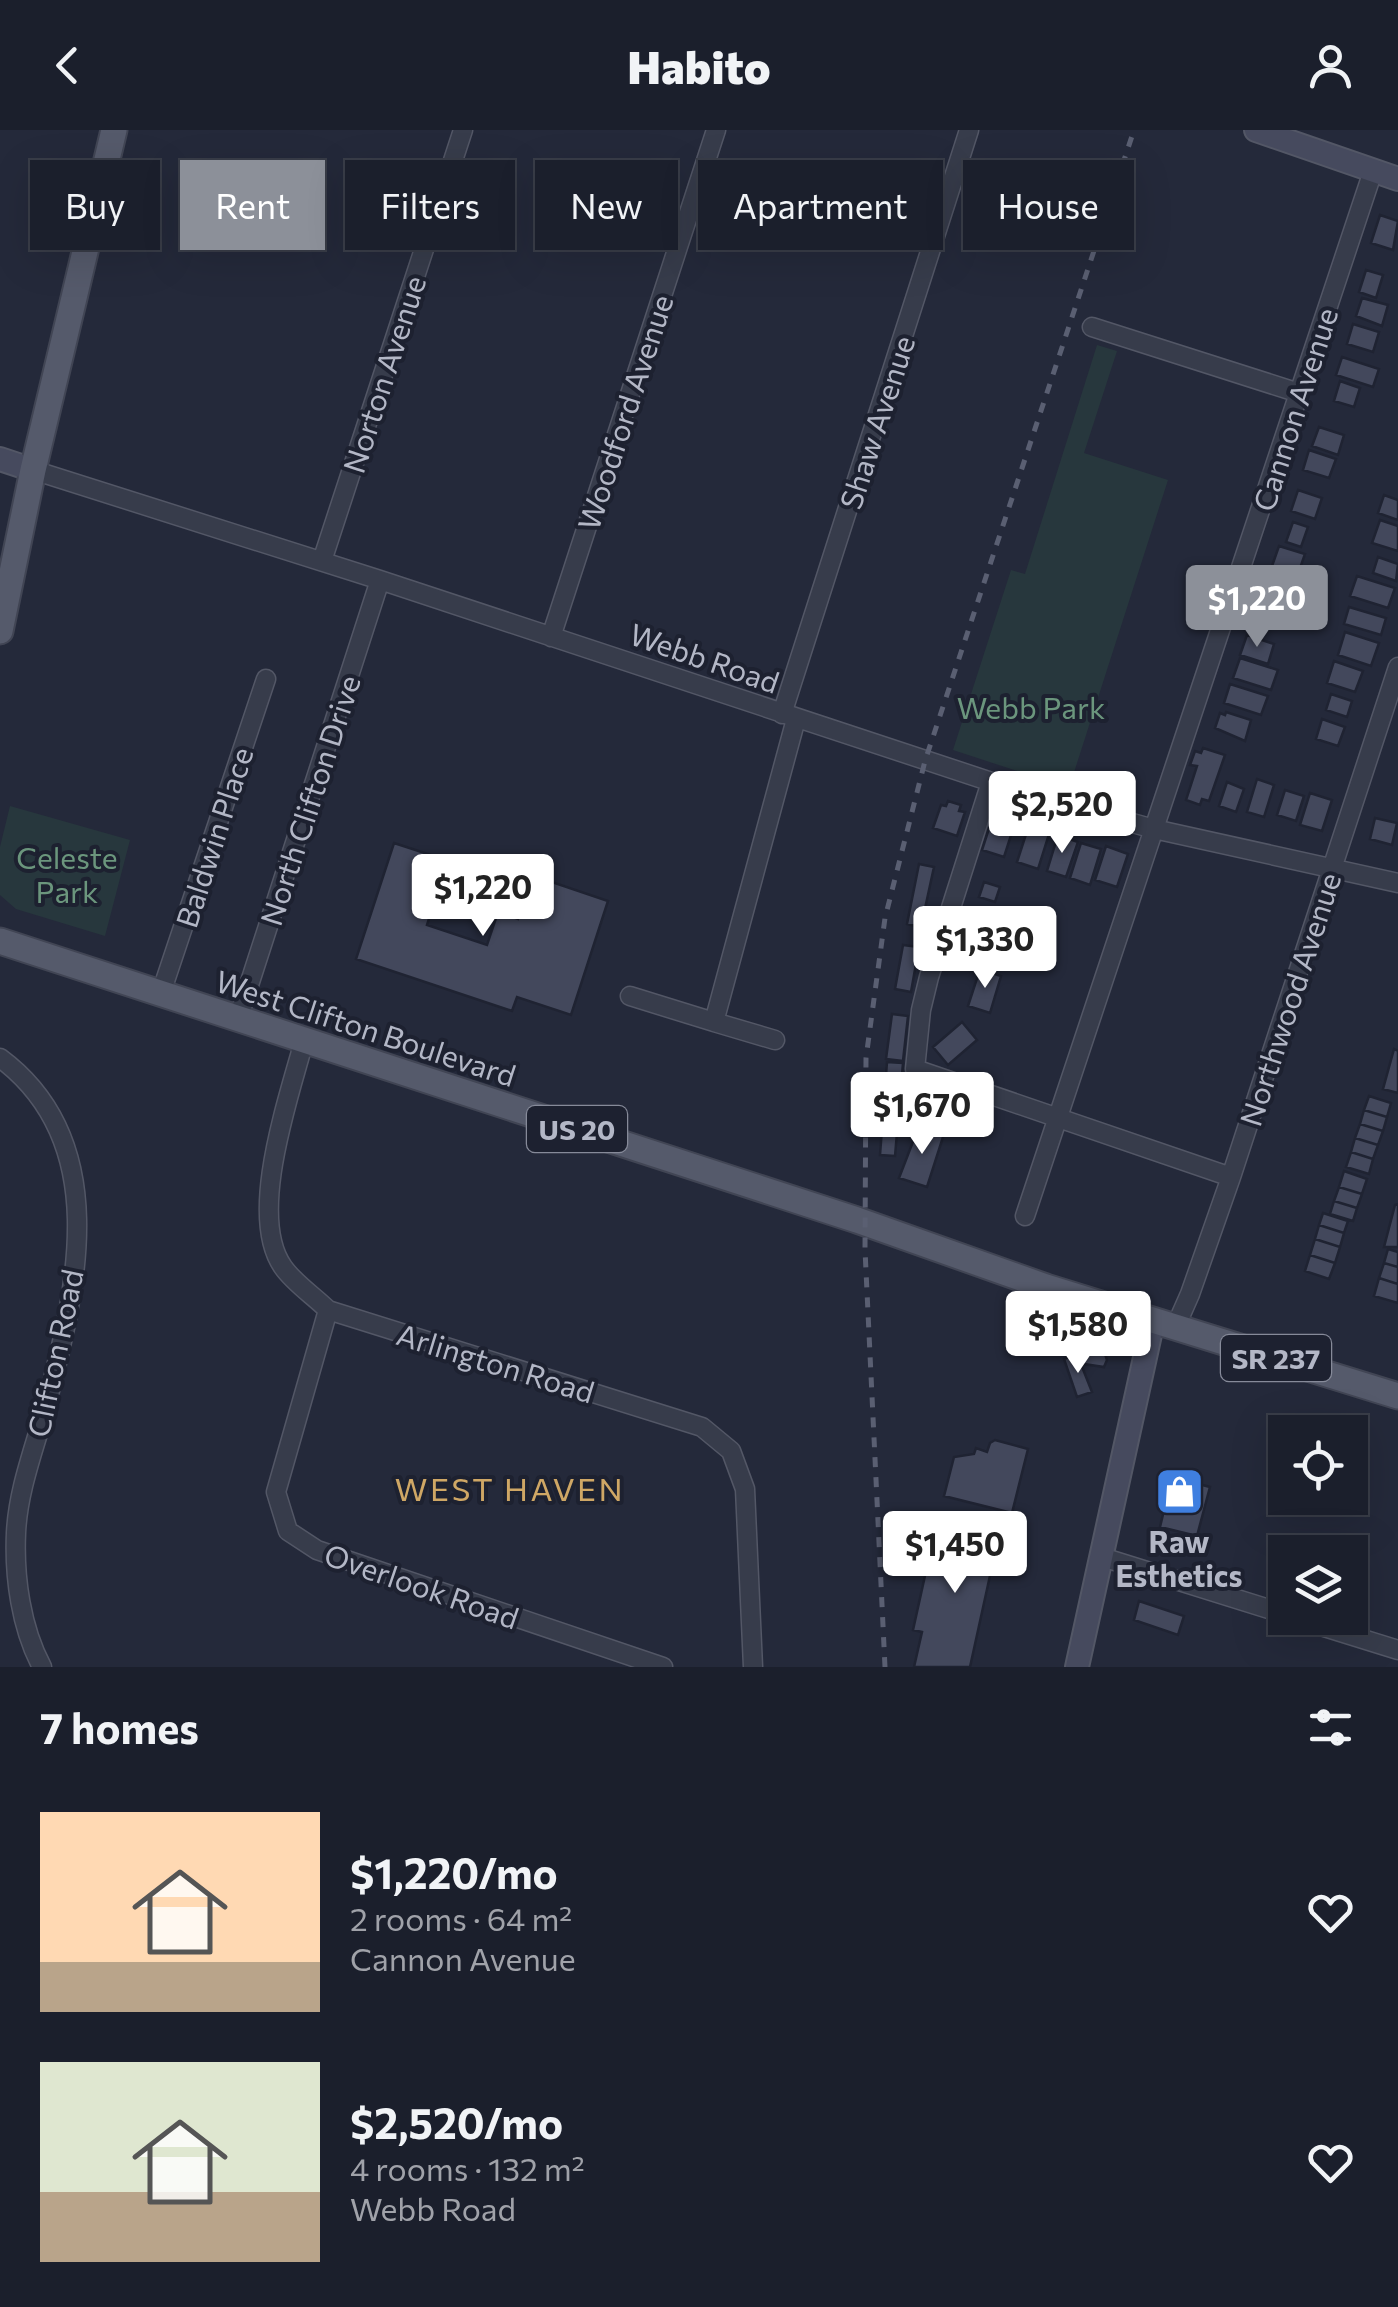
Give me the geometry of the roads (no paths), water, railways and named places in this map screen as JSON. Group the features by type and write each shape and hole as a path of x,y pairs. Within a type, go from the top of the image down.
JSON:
{"main road":[{"path":"0,631 33,470 114,130"},
{"path":"1256,130 1398,179"},
{"name":"Webb Road","path":"0,459 33,470"},
{"name":"West Clifton Boulevard","path":"0,941 792,1198 1164,1324 1398,1396"},
{"path":"1077,1667 1102,1556 1164,1324"}],"street":[{"name":"Norton Avenue","path":"322,561 463,130"},
{"name":"Woodford Avenue","path":"551,637 716,130"},
{"name":"Shaw Avenue","path":"714,1022 789,716 969,130"},
{"name":"Cannon Avenue","path":"1025,1216 1373,171"},
{"path":"1092,327 1300,394"},
{"name":"Webb Road","path":"33,470 991,782 1154,830 1398,884"},
{"name":"North Clifton Drive","path":"238,1020 380,580"},
{"name":"Northwood Avenue","path":"1164,1324 1190,1294 1398,667"},
{"name":"Baldwin Place","path":"160,996 266,679"},
{"path":"991,782 928,978 914,1070 1230,1177"},
{"path":"630,996 775,1040"},
{"name":"Arlington Road","path":"304,1041 273,1160 268,1231 282,1266 328,1310 702,1427 731,1451 745,1489 752,1667"},
{"name":"Clifton Road","path":"0,1058 33,1086 55,1120 70,1158 78,1198 70,1295 24,1480 16,1530 16,1574 24,1617 42,1667"},
{"name":"Overlook Road","path":"328,1310 276,1492 288,1531 317,1550 663,1667"},
{"path":"1102,1556 1268,1609"},
{"path":"1350,1635 1398,1650"}],"railway":[{"path":"885,1667 865,1250 866,1058 885,918 925,761 1134,130"}],"place":[{"name":"Raw Esthetics","path":"1179,1491"}],"district":[{"name":"WEST HAVEN","path":"510,1488"}],"park label":[{"name":"Webb Park","path":"1031,706"},
{"name":"Celeste Park","path":"67,873"}]}
